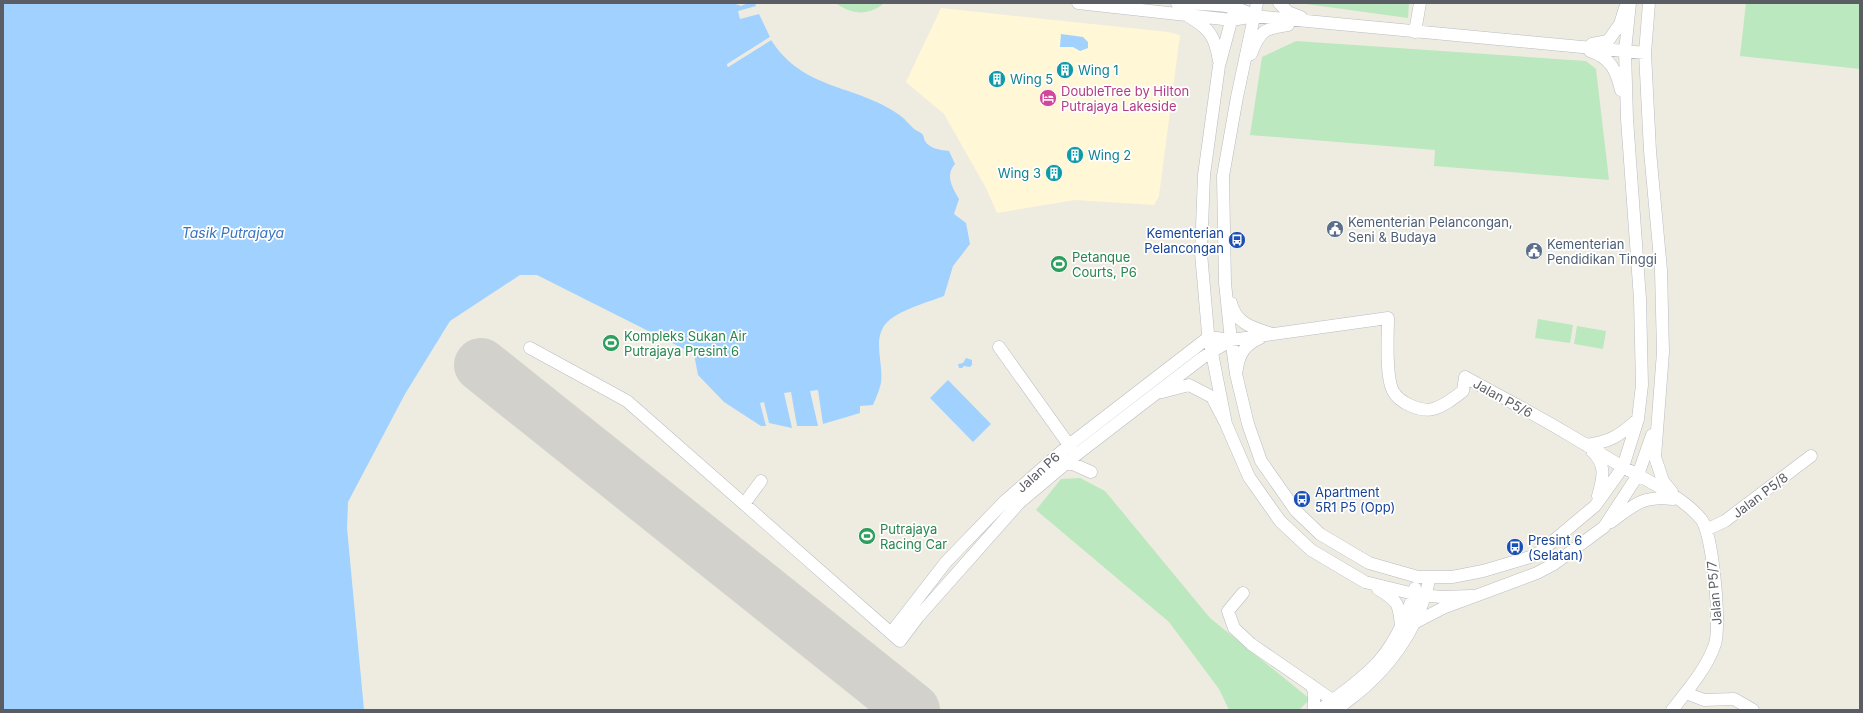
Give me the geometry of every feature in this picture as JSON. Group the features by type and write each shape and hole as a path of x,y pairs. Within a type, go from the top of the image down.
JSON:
{"street":[{"path":"1078,3 1184,6 1236,5 1254,16"},
{"path":"1257,3 1237,97 1224,176 1225,283 1236,374 1248,424 1261,461 1296,511 1320,534 1370,563 1418,577 1452,577 1483,571 1530,557 1540,552 1595,506 1623,467 1638,419 1642,386 1640,299 1629,153 1624,51 1630,3"},
{"path":"1280,3 1288,12 1315,22"},
{"path":"1415,32 1420,3"},
{"path":"1575,47 1608,41 1620,24 1627,3"},
{"path":"1649,3 1645,53 1650,151 1661,270 1663,352 1655,457 1663,481 1678,500"},
{"path":"1226,424 1209,338 1201,253 1203,182 1220,66 1236,5"},
{"path":"1184,6 1232,20 1254,16 1645,53"},
{"path":"1184,6 1214,37 1220,66"},
{"path":"1237,97 1259,35 1265,30 1273,27 1315,22"},
{"path":"1575,47 1602,55 1616,71 1627,118"},
{"path":"1629,153 1650,151"},
{"path":"1225,283 1233,310 1238,318 1249,326 1270,334"},
{"name":"Jalan P5/6","path":"1231,340 1388,318 1388,371 1393,391 1405,402 1417,408 1433,409 1462,392 1465,376 1638,475 1678,500"},
{"path":"1236,374 1238,361 1243,350 1251,342 1270,334"},
{"path":"1209,338 1231,340"},
{"name":"Jalan P6","path":"896,637 946,562 1006,501 1073,450 1209,338"},
{"name":"Jalan P6","path":"1073,450 1086,447 1211,351 1231,340"},
{"path":"998,347 1073,450"},
{"path":"530,348 627,401 896,637"},
{"path":"1157,393 1189,385 1197,387 1212,397 1226,424 1249,477 1280,521 1311,550 1393,598 1398,604 1401,627"},
{"path":"1586,445 1602,443 1612,439 1638,419"},
{"path":"1604,527 1638,475 1657,421"},
{"path":"1586,445 1599,457 1604,475 1595,506"},
{"path":"1067,464 1073,464 1091,472 1086,457 1086,447"},
{"name":"Jalan P6","path":"896,637 918,617 1019,503 1067,464 1073,450"},
{"name":"Jalan P5/8","path":"1706,530 1725,521 1811,456"},
{"path":"744,504 761,481"},
{"path":"1416,622 1432,612 1537,573 1554,564 1635,504 1657,497 1678,500"},
{"name":"Jalan P5/7","path":"1672,710 1686,693 1715,644 1718,632 1712,561 1706,530 1702,520 1678,500"},
{"path":"1337,705 1379,661 1401,627 1414,594 1418,577"},
{"path":"1320,710 1337,705 1367,685 1388,664 1416,622 1426,595 1430,577"},
{"path":"1366,582 1414,594 1472,596"},
{"path":"1243,593 1228,612 1234,628 1251,644 1312,685 1337,705"},
{"path":"1312,685 1314,691 1314,710"},
{"path":"1686,693 1704,700 1734,699 1754,710"}],"shaded area":[{"name":"DoubleTree by Hilton Putrajaya Lakeside","path":"941,8 1168,32 1180,35 1159,196 1154,205 1075,200 997,213 986,188 944,114 906,82"}],"green space":[{"path":"836,3 884,3 867,12 854,12"},
{"path":"1299,3 1409,3 1408,18"},
{"path":"1746,3 1860,3 1860,69 1740,56"},
{"path":"1296,41 1586,61 1596,69 1609,180 1434,166 1435,150 1250,135 1262,57"},
{"path":"1538,319 1573,325 1570,343 1535,338"},
{"path":"1577,326 1606,331 1603,349 1574,344"},
{"path":"1080,478 1105,491 1210,618 1310,699 1299,710 1229,710 1219,689 1169,622 1036,510 1061,479"}],"water":[{"name":"Tasik Putrajaya","path":"3,3 733,3 741,6 748,3 755,3 756,6 738,11 740,19 759,14 770,37 727,64 728,67 771,40 784,57 799,69 814,78 882,104 922,134 927,144 936,149 949,151 955,164 950,172 950,177 954,190 959,199 954,214 966,223 970,244 953,266 944,296 913,307 895,316 887,322 882,330 879,338 881,382 873,405 860,406 860,413 823,424 818,390 810,391 818,426 797,426 791,392 784,393 792,428 769,423 764,402 760,403 766,426 761,426 724,402 698,375 694,354 537,275 520,275 450,321 405,394 348,502 347,528 364,710 3,710"},
{"path":"1061,34 1083,37 1088,42 1088,48 1080,51 1073,47 1060,47"},
{"path":"966,358 972,360 972,365 970,367 964,366 959,368 958,364 963,363"},
{"path":"948,380 991,424 973,442 930,398"}],"pier":[{"path":"770,37 771,40 728,67 727,65"}],"runway":[{"path":"481,365 913,710"}],"place":[{"name":"Wing 1","path":"1065,70"},
{"name":"Wing 5","path":"997,79"},
{"name":"DoubleTree by Hilton Putrajaya Lakeside","path":"1048,98"},
{"name":"Wing 2","path":"1075,155"},
{"name":"Wing 3","path":"1054,173"},
{"name":"Kementerian Pelancongan, Seni & Budaya","path":"1335,229"},
{"name":"Kementerian Pelancongan","path":"1237,240"},
{"name":"Kementerian Pendidikan Tinggi","path":"1534,251"},
{"name":"Petanque Courts, P6","path":"1059,264"},
{"name":"Kompleks Sukan Air Putrajaya Presint 6","path":"611,343"},
{"name":"Apartment 5R1 P5 (Opp)","path":"1302,499"},
{"name":"Putrajaya Racing Car","path":"867,536"},
{"name":"Presint 6 (Selatan)","path":"1515,547"}]}
